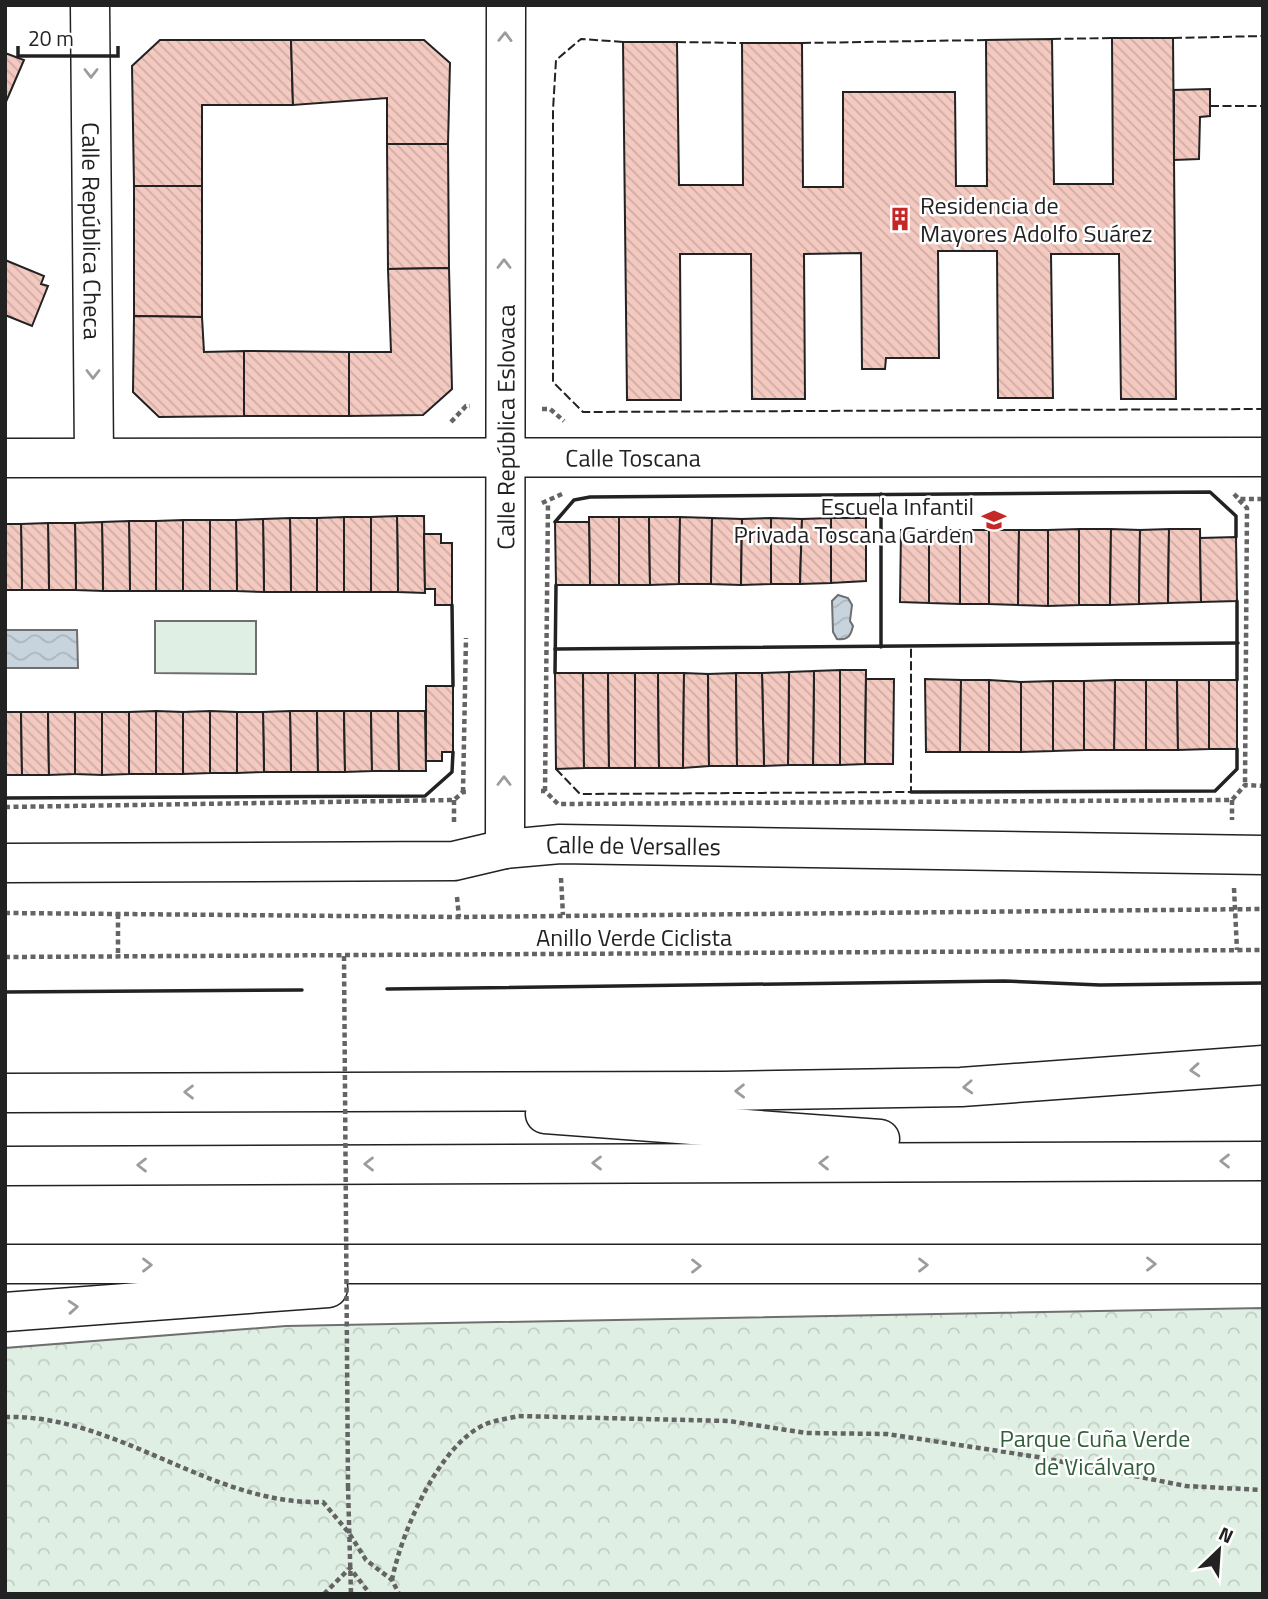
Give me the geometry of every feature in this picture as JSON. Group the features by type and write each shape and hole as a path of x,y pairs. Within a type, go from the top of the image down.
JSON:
{"main road":[{"name":"Calle República Checa","path":"90,5 94,457"},
{"name":"Calle República Eslovaca","path":"505,849 503,455 506,5"},
{"name":"Calle Toscana","path":"5,458 503,455 1263,457"},
{"name":"Calle de Versalles","path":"5,863 454,861 505,849 559,844 1263,855"},
{"path":"5,1093 961,1087 1263,1065"},
{"path":"257,1092 1187,1161"},
{"path":"5,1166 1263,1161"},
{"path":"5,1264 1263,1264"},
{"path":"5,1312 627,1266"}],"path":[{"path":"5,807 454,800 463,792 504,791 545,791 558,804 1232,800 1245,785 1247,508 1239,499"},
{"path":"545,791 548,503"},
{"path":"463,792 466,627"},
{"path":"1245,785 1263,786"},
{"path":"1235,909 1237,950"},
{"path":"5,913 458,917 1263,909"},
{"path":"117,914 118,957"},
{"name":"Anillo Verde Ciclista","path":"5,957 1263,950"},
{"path":"344,956 351,1594"},
{"path":"5,1417 38,1416 102,1434 196,1473 292,1503 323,1502 349,1533 366,1560 392,1580 399,1594"},
{"path":"392,1580 397,1551 415,1507 460,1441 485,1424 518,1416 729,1421 806,1433 887,1434 1038,1457 1186,1486 1263,1490"},
{"path":"324,1594 350,1568"},
{"path":"350,1568 370,1594"}],"green space":[{"path":"155,621 256,621 256,674 155,673"},
{"name":"Parque Cuña Verde de Vicálvaro","path":"1263,1308 1263,1594 5,1594 5,1348 286,1326"}],"water":[{"path":"838,595 848,598 852,605 850,621 853,626 848,637 844,639 837,639 833,632 832,601"},
{"path":"5,630 77,630 78,668 5,668"}],"building":[{"name":"Residencia de Mayores Adolfo Suárez","path":"1112,38 1173,38 1176,399 1121,399 1119,254 1051,254 1053,398 998,398 997,251 938,251 939,358 886,358 885,369 862,369 861,253 804,254 805,399 752,399 751,254 680,254 681,400 627,400 623,42 677,42 679,185 743,185 742,43 802,43 803,187 843,187 843,92 955,92 956,186 987,186 986,40 1052,39 1054,184 1113,184"},
{"path":"160,40 291,40 293,105 202,105 202,186 134,186 132,66"},
{"path":"291,40 424,40 450,63 448,144 387,144 387,98 293,105"},
{"path":"5,53 24,60 5,104"},
{"path":"1210,89 1210,116 1200,117 1199,159 1174,160 1174,90"},
{"path":"387,144 448,144 449,268 388,269"},
{"path":"134,186 202,186 202,317 134,316"},
{"path":"5,260 44,276 41,284 48,286 32,326 5,315"},
{"path":"449,268 452,389 423,415 349,416 349,352 391,352 388,269"},
{"path":"134,316 202,317 204,352 244,351 244,416 159,417 133,392"},
{"path":"244,351 349,352 349,416 244,416"},
{"path":"397,516 424,516 425,593 398,592"},
{"path":"397,516 398,592 371,592 371,517"},
{"path":"344,517 371,517 371,592 344,592"},
{"path":"344,517 344,592 317,592 317,518"},
{"path":"589,517 619,517 619,585 590,585"},
{"path":"619,517 649,517 650,585 619,585"},
{"path":"649,517 680,517 679,584 650,585"},
{"path":"680,517 712,518 711,584 679,584"},
{"path":"290,518 317,518 317,592 291,592"},
{"path":"290,518 291,592 264,592 263,519"},
{"path":"712,518 742,519 741,585 711,584"},
{"path":"771,518 771,584 741,585 742,519"},
{"path":"771,518 802,519 800,584 771,584"},
{"path":"831,518 831,583 800,584 802,519"},
{"path":"831,518 866,518 866,581 831,583"},
{"path":"263,519 264,592 237,591 236,520"},
{"path":"183,520 210,520 210,591 183,591"},
{"path":"183,520 183,591 156,591 156,521"},
{"path":"210,520 236,520 237,591 210,591"},
{"path":"129,521 156,521 156,591 130,591"},
{"path":"129,521 130,591 103,591 102,522"},
{"path":"102,522 103,591 76,590 75,523"},
{"path":"555,522 589,522 590,585 556,585"},
{"path":"48,523 75,523 76,590 49,590"},
{"path":"48,523 49,590 22,590 21,524"},
{"path":"5,524 21,524 22,590 5,590"},
{"path":"1079,529 1111,529 1110,605 1079,605"},
{"path":"1079,529 1079,605 1048,606 1048,530"},
{"path":"1111,529 1140,530 1139,604 1110,605"},
{"path":"1169,529 1168,603 1139,604 1140,530"},
{"path":"1169,529 1200,529 1201,602 1168,603"},
{"path":"901,530 929,530 929,603 900,602"},
{"path":"929,530 960,530 960,604 929,603"},
{"path":"960,530 989,530 989,604 960,604"},
{"path":"989,530 1019,530 1018,605 989,604"},
{"path":"1019,530 1048,530 1048,606 1018,605"},
{"path":"424,534 441,534 441,543 452,543 452,605 435,605 435,589 425,589"},
{"path":"1236,537 1237,601 1201,602 1200,538"},
{"path":"840,670 840,765 813,765 814,671"},
{"path":"840,670 866,670 865,764 840,765"},
{"path":"814,671 813,765 788,765 789,672"},
{"path":"789,672 788,765 764,766 762,673"},
{"path":"555,673 583,673 584,768 556,769"},
{"path":"583,673 608,673 609,768 584,768"},
{"path":"608,673 635,673 635,768 609,768"},
{"path":"635,673 658,673 659,768 635,768"},
{"path":"658,673 684,673 683,768 659,768"},
{"path":"684,673 708,674 709,766 683,768"},
{"path":"736,673 737,766 709,766 708,674"},
{"path":"736,673 762,673 764,766 737,766"},
{"path":"866,679 894,679 893,764 865,764"},
{"path":"925,679 961,680 960,752 926,752"},
{"path":"961,680 989,680 989,752 960,752"},
{"path":"989,680 1021,682 1021,752 989,752"},
{"path":"1115,680 1146,680 1146,750 1114,750"},
{"path":"1115,680 1114,750 1084,750 1084,681"},
{"path":"1146,680 1177,680 1178,750 1146,750"},
{"path":"1177,680 1209,680 1209,749 1178,750"},
{"path":"1209,680 1237,680 1237,749 1209,749"},
{"path":"1053,681 1053,751 1021,752 1021,682"},
{"path":"1053,681 1084,681 1084,750 1053,751"},
{"path":"426,686 453,686 453,752 442,752 442,761 426,761"},
{"path":"156,711 183,712 183,774 156,774"},
{"path":"156,711 156,774 129,774 129,712"},
{"path":"210,711 237,712 237,773 210,773"},
{"path":"210,711 210,773 183,774 183,712"},
{"path":"290,711 317,711 318,772 291,772"},
{"path":"290,711 291,772 264,772 263,712"},
{"path":"317,711 344,711 345,772 318,772"},
{"path":"344,711 371,711 372,771 345,772"},
{"path":"371,711 398,711 399,771 372,771"},
{"path":"398,711 425,711 426,771 399,771"},
{"path":"5,712 21,712 22,775 5,775"},
{"path":"21,712 48,712 49,775 22,775"},
{"path":"48,712 75,712 75,774 49,775"},
{"path":"75,712 102,712 102,775 75,774"},
{"path":"102,712 129,712 129,774 102,775"},
{"path":"237,712 263,712 264,772 237,773"}],"fence":[{"path":"1173,38 1263,36"},
{"path":"1052,39 1112,38"},
{"path":"623,42 581,39 556,60 553,110 553,382 583,412 1263,409"},
{"path":"802,43 986,40"},
{"path":"677,42 742,43"},
{"path":"1210,106 1263,106"},
{"path":"556,769 580,794 911,792 911,646"}],"wall":[{"path":"555,522 574,500 590,497 1210,492 1236,516 1236,537"},
{"path":"881,494 881,647"},
{"path":"555,673 556,585"},
{"path":"1237,601 1237,680"},
{"path":"452,605 453,686"},
{"path":"555,649 1238,643"},
{"path":"911,792 1215,791 1237,769 1237,749"},
{"path":"5,798 425,796 452,772 453,752"},
{"path":"387,989 1004,981 1100,985 1263,983"},
{"path":"5,992 302,990"}],"place":[{"name":"Residencia de Mayores Adolfo Suárez","path":"900,219"},
{"name":"Escuela Infantil Privada Toscana Garden","path":"994,520"}]}
